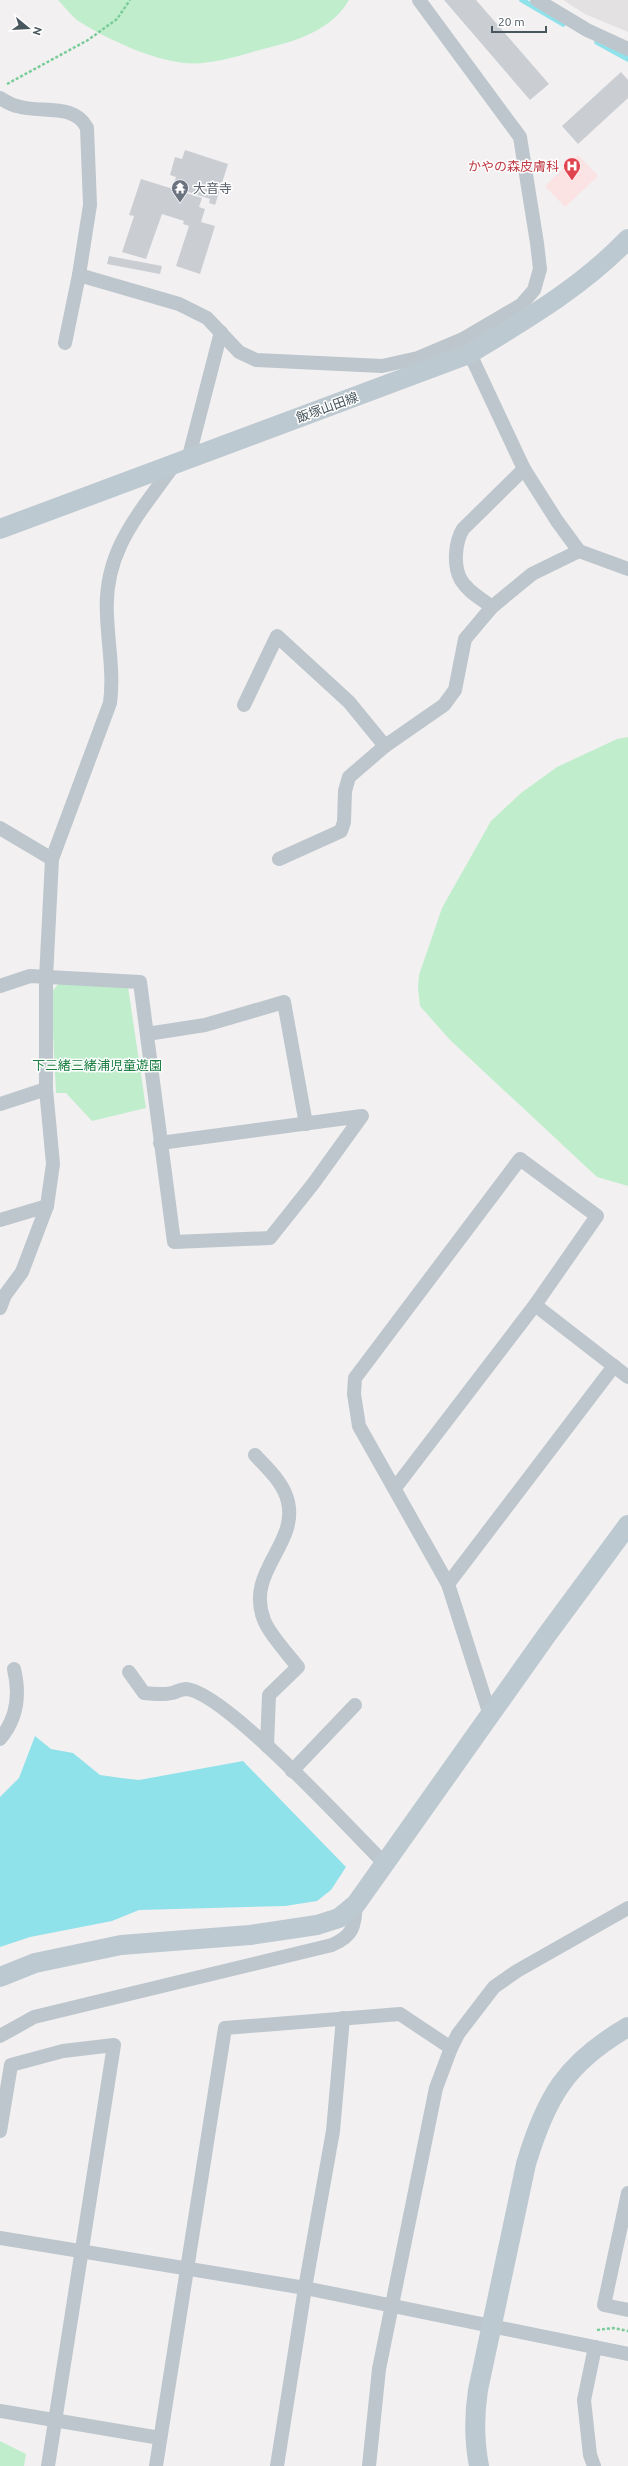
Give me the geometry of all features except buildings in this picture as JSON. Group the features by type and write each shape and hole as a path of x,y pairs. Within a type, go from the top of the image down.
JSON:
{"street":[{"path":"80,275 179,304 207,318 239,352 256,360 374,366 418,358 466,347 521,305 534,290 540,269 538,243 520,137 418,0"},
{"path":"537,0 587,30 628,49"},
{"path":"0,98 17,106 71,112 82,119 87,128 90,205 80,275 65,343"},
{"name":"飯塚山田線","path":"0,529 181,463 466,347 536,314 583,281 628,239"},
{"path":"0,1308 6,1295 22,1272 47,1206 53,1164 46,1089 46,978 52,859 110,703 113,681 106,614 108,578 117,549 181,463 221,332"},
{"path":"466,347 524,469 579,551 628,569"},
{"path":"492,606 469,589 461,580 457,565 459,536 463,529 524,469"},
{"path":"279,859 341,831 344,822 345,791 349,777 385,746 444,705 455,690 465,639 492,606 532,574 579,551"},
{"path":"244,705 278,636 349,702 385,746"},
{"path":"0,828 52,859"},
{"path":"0,986 30,976 140,982 160,1143 174,1242 270,1238 314,1184 362,1116 160,1143"},
{"path":"146,1034 205,1025 284,1002 306,1124"},
{"path":"0,1104 46,1089"},
{"path":"395,1488 535,1304 597,1216 520,1159 355,1378 354,1394 359,1426 448,1584 490,1716"},
{"path":"0,1220 47,1206"},
{"path":"535,1304 628,1377"},
{"path":"448,1584 614,1366"},
{"path":"255,1455 277,1480 288,1501 290,1518 286,1531 260,1585 260,1603 264,1621 298,1667 269,1695 267,1746"},
{"path":"0,1977 35,1963 121,1945 250,1934 317,1925 339,1918 356,1904 628,1525"},
{"path":"0,1739 7,1730 15,1711 18,1687 14,1669"},
{"path":"129,1672 144,1693 170,1693 186,1689 201,1694 226,1710 267,1746 385,1864"},
{"path":"292,1771 356,1705"},
{"path":"0,2036 34,2017 332,1946 346,1938 354,1925 356,1904"},
{"path":"369,2466 379,2369 436,2088 451,2048 458,2034 494,1987 517,1971 628,1908"},
{"path":"156,2466 188,2268 224,2028 400,2014 451,2048"},
{"path":"277,2466 332,2130 343,2018"},
{"path":"479,2466 474,2418 478,2390 526,2164 546,2106 578,2061 628,2027"},
{"path":"0,2131 10,2065 63,2051 114,2045 83,2252 54,2421 48,2466"},
{"path":"628,2192 604,2305 628,2310"},
{"path":"0,2238 188,2268 392,2304 628,2354"},
{"path":"594,2466 590,2455 584,2400 595,2348"},
{"path":"0,2412 160,2438"}],"path":[{"path":"0,88 88,40 117,19 130,0"}],"shaded area":[{"path":"563,0 628,0 628,32 585,14"},
{"name":"かやの森皮膚科","path":"578,155 598,176 565,207 545,186"}],"green space":[{"path":"58,0 349,0 342,10 325,25 293,41 228,59 205,63 184,63 171,61 130,48 91,29 71,15"},
{"path":"628,737 628,1186 597,1177 450,1040 420,1006 418,989 419,975 442,908 491,821 521,793 557,767 617,739"},
{"name":"下三緒三緒浦児童遊園","path":"59,983 128,987 146,1108 92,1121 66,1093 56,1093 51,993"},
{"path":"0,2441 26,2454 24,2466 0,2466"}],"water":[{"path":"35,1736 51,1749 73,1753 100,1775 121,1778 139,1780 243,1761 346,1867 331,1890 317,1901 285,1906 139,1910 112,1921 30,1937 0,1947 0,1797 19,1778"}],"waterway":[{"path":"522,0 563,24"},
{"path":"597,42 628,59"}],"place":[{"name":"かやの森皮膚科","path":"572,181"},
{"name":"大音寺","path":"180,203"}]}
